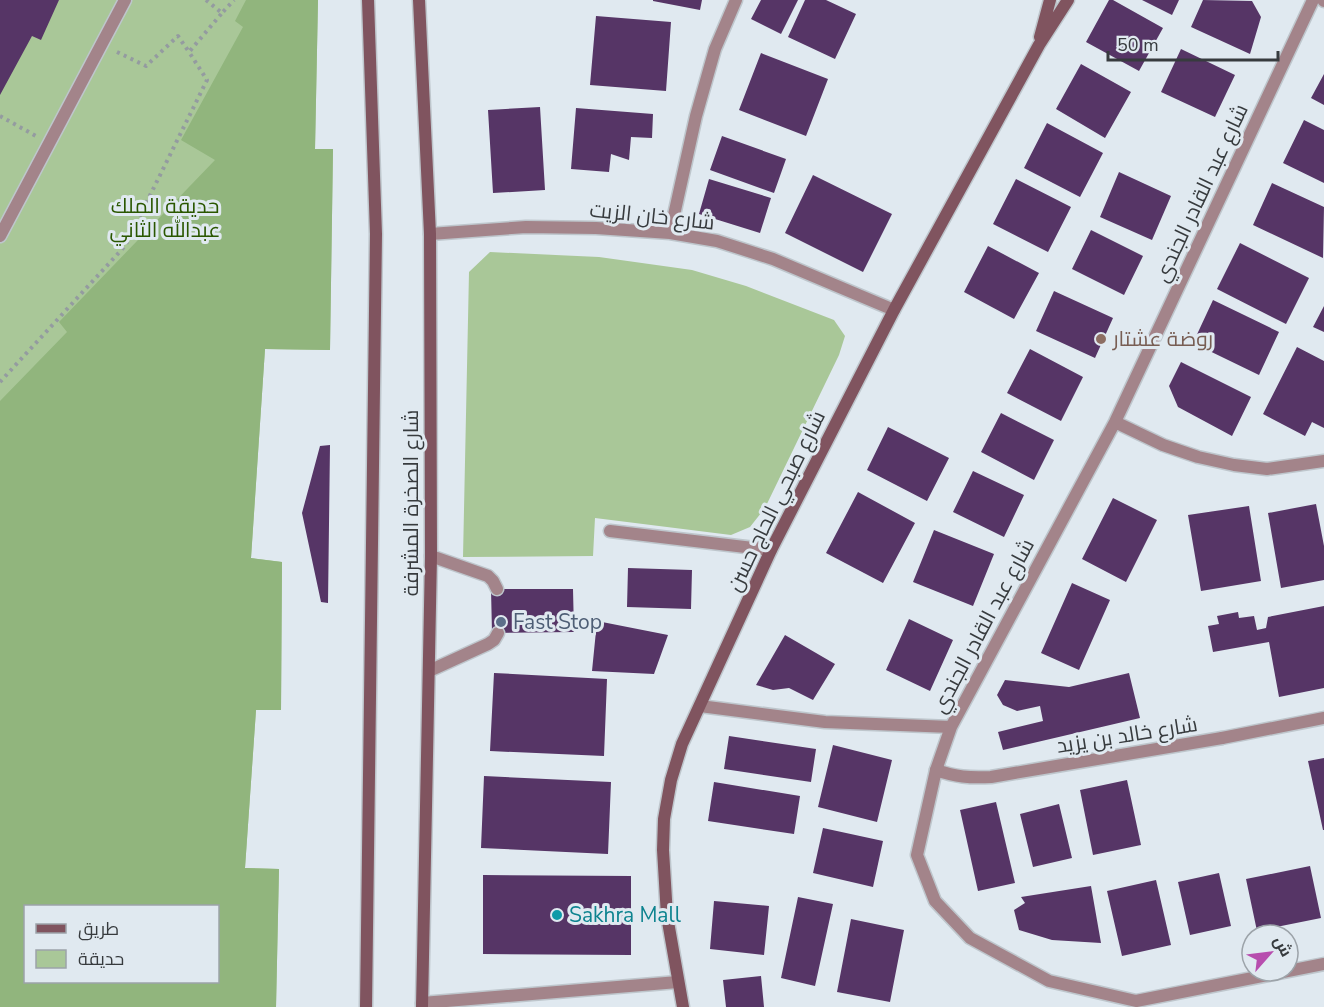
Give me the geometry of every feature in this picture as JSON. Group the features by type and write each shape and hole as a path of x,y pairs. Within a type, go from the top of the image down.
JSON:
{"main road":[{"name":"شارع الصخرة المشرفة","path":"366,1007 376,234 368,0"},
{"name":"شارع الصخرة المشرفة","path":"419,0 430,234 431,556 422,1005"},
{"name":"شارع صبحي الحاج حسن","path":"1039,45 1050,0"},
{"name":"شارع صبحي الحاج حسن","path":"682,1007 667,916 663,850 664,819 671,780 682,744 771,550 894,310 1039,45 1068,0"}],"street":[{"path":"0,236 125,0"},
{"path":"670,233 696,116 715,49 736,0"},
{"name":"شارع عبد القادر الجندي","path":"1314,0 1115,422 951,727 936,770 917,855 935,901 970,938 1049,981 1136,1004 1324,964"},
{"name":"شارع خان الزيت","path":"430,234 526,227 596,228 670,233 717,241 773,259 894,310"},
{"path":"1115,422 1163,446 1234,465 1267,469 1324,461"},
{"path":"610,531 771,550"},
{"path":"431,556 488,576 497,589"},
{"path":"429,672 488,644 498,633"},
{"path":"700,706 825,722 951,727"},
{"name":"شارع خالد بن يزيد","path":"936,770 954,776 991,777 1222,738 1324,718"},
{"path":"422,1005 678,982"}],"path":[{"path":"207,0 222,13"},
{"path":"189,52 234,0"},
{"path":"0,382 125,246 207,80 178,36 146,66 102,45"},
{"path":"0,116 49,143"}],"green space":[{"name":"حديقة الملك عبدالله الثاني","path":"0,0 318,0 315,149 333,149 330,350 265,349 251,558 282,562 281,710 256,710 245,868 279,869 276,1007 0,1007"},
{"name":"حديقة الملك عبدالله الثاني","path":"246,0 318,0 315,149 333,149 330,350 265,349 251,558 282,562 281,710 256,710 245,868 279,869 276,1007 0,1007 0,401 67,332 59,322 215,160 181,140 243,27 235,21"},
{"path":"490,252 599,257 692,270 746,286 834,320 845,336 839,355 765,508 750,527 731,535 595,518 593,556 463,557 469,272"}],"building":[{"path":"0,0 59,0 41,40 32,36 0,95"},
{"path":"653,0 702,0 700,10"},
{"path":"761,0 798,0 781,34 751,19"},
{"path":"805,0 826,0 856,14 835,59 788,37"},
{"path":"1109,0 1113,0 1163,28 1139,71 1086,42"},
{"path":"1142,0 1179,0 1172,15"},
{"path":"1203,0 1252,1 1261,17 1250,54 1191,27"},
{"path":"596,16 671,22 666,91 590,85"},
{"path":"1181,49 1235,75 1215,117 1161,92"},
{"path":"761,53 828,79 806,136 739,110"},
{"path":"1081,64 1131,92 1105,138 1056,109"},
{"path":"1324,74 1324,105 1311,98"},
{"path":"540,107 545,190 493,193 488,110"},
{"path":"576,108 653,114 652,138 631,137 629,160 611,154 609,172 571,169"},
{"path":"1304,120 1324,130 1324,183 1283,163"},
{"path":"1047,123 1103,153 1080,197 1024,168"},
{"path":"722,136 786,159 774,193 710,170"},
{"path":"1119,172 1171,196 1152,240 1100,217"},
{"path":"813,175 892,214 863,272 785,233"},
{"path":"709,179 771,198 760,233 699,214"},
{"path":"1016,179 1071,207 1048,252 993,224"},
{"path":"1272,183 1324,207 1323,258 1253,225"},
{"path":"1091,230 1143,256 1124,295 1072,269"},
{"path":"1240,243 1309,278 1286,324 1217,289"},
{"path":"988,246 1039,273 1014,319 964,292"},
{"path":"1054,291 1113,318 1095,358 1036,331"},
{"path":"1213,300 1279,332 1259,375 1193,343"},
{"path":"1324,306 1324,332 1313,327"},
{"path":"1297,347 1324,361 1324,428 1312,422 1305,436 1263,414"},
{"path":"1030,349 1083,377 1061,421 1007,393"},
{"path":"1181,362 1251,397 1232,436 1178,407 1169,386"},
{"path":"1001,413 1054,440 1034,480 981,452"},
{"path":"888,427 949,458 927,501 867,470"},
{"path":"330,445 328,603 321,602 302,513 320,446"},
{"path":"973,471 1024,495 1004,537 953,512"},
{"path":"858,492 915,523 883,583 826,553"},
{"path":"1113,498 1157,520 1126,582 1082,559"},
{"path":"1316,504 1324,546 1324,580 1281,588 1268,513"},
{"path":"1249,506 1261,581 1201,591 1188,515"},
{"path":"934,530 994,554 973,606 913,582"},
{"path":"628,568 692,570 691,609 627,607"},
{"path":"1072,583 1110,600 1079,670 1041,653"},
{"path":"491,589 573,589 574,632 492,633"},
{"path":"1324,606 1324,688 1279,697 1269,642 1213,652 1208,626 1219,624 1217,616 1238,612 1239,618 1254,616 1257,630 1266,628 1268,617"},
{"path":"909,619 953,640 930,691 886,670"},
{"path":"597,621 668,635 654,674 592,671"},
{"path":"785,635 835,664 813,700 789,688 773,690 756,685"},
{"path":"494,673 607,679 604,756 490,751"},
{"path":"1129,673 1140,718 1003,750 998,732 1043,721 1040,706 1017,711 1003,705 997,695 1005,680 1069,687"},
{"path":"729,736 816,749 811,782 724,769"},
{"path":"833,745 892,760 877,822 818,807"},
{"path":"1324,758 1324,830 1323,830 1308,761"},
{"path":"484,776 611,782 608,854 481,848"},
{"path":"1127,780 1141,845 1093,855 1080,790"},
{"path":"714,782 800,796 794,834 708,821"},
{"path":"996,802 1015,883 978,891 960,810"},
{"path":"1059,804 1072,858 1033,867 1020,814"},
{"path":"823,828 883,841 873,887 813,873"},
{"path":"1310,866 1321,918 1296,923 1255,923 1246,879"},
{"path":"1219,873 1231,926 1190,935 1178,882"},
{"name":"Sakhra Mall","path":"483,875 631,876 631,955 483,954"},
{"path":"1156,880 1171,945 1122,956 1107,891"},
{"path":"1091,886 1101,943 1052,940 1019,930 1014,910 1025,903 1021,897"},
{"path":"798,897 833,904 815,986 781,978"},
{"path":"714,901 769,906 764,955 710,949"},
{"path":"851,919 904,930 890,1002 837,992"},
{"path":"761,976 764,1007 726,1007 723,980"}],"place":[{"name":"روضة عشتار","path":"1101,339"},
{"name":"Fast Stop","path":"501,622"},
{"name":"Sakhra Mall","path":"557,915"}]}
